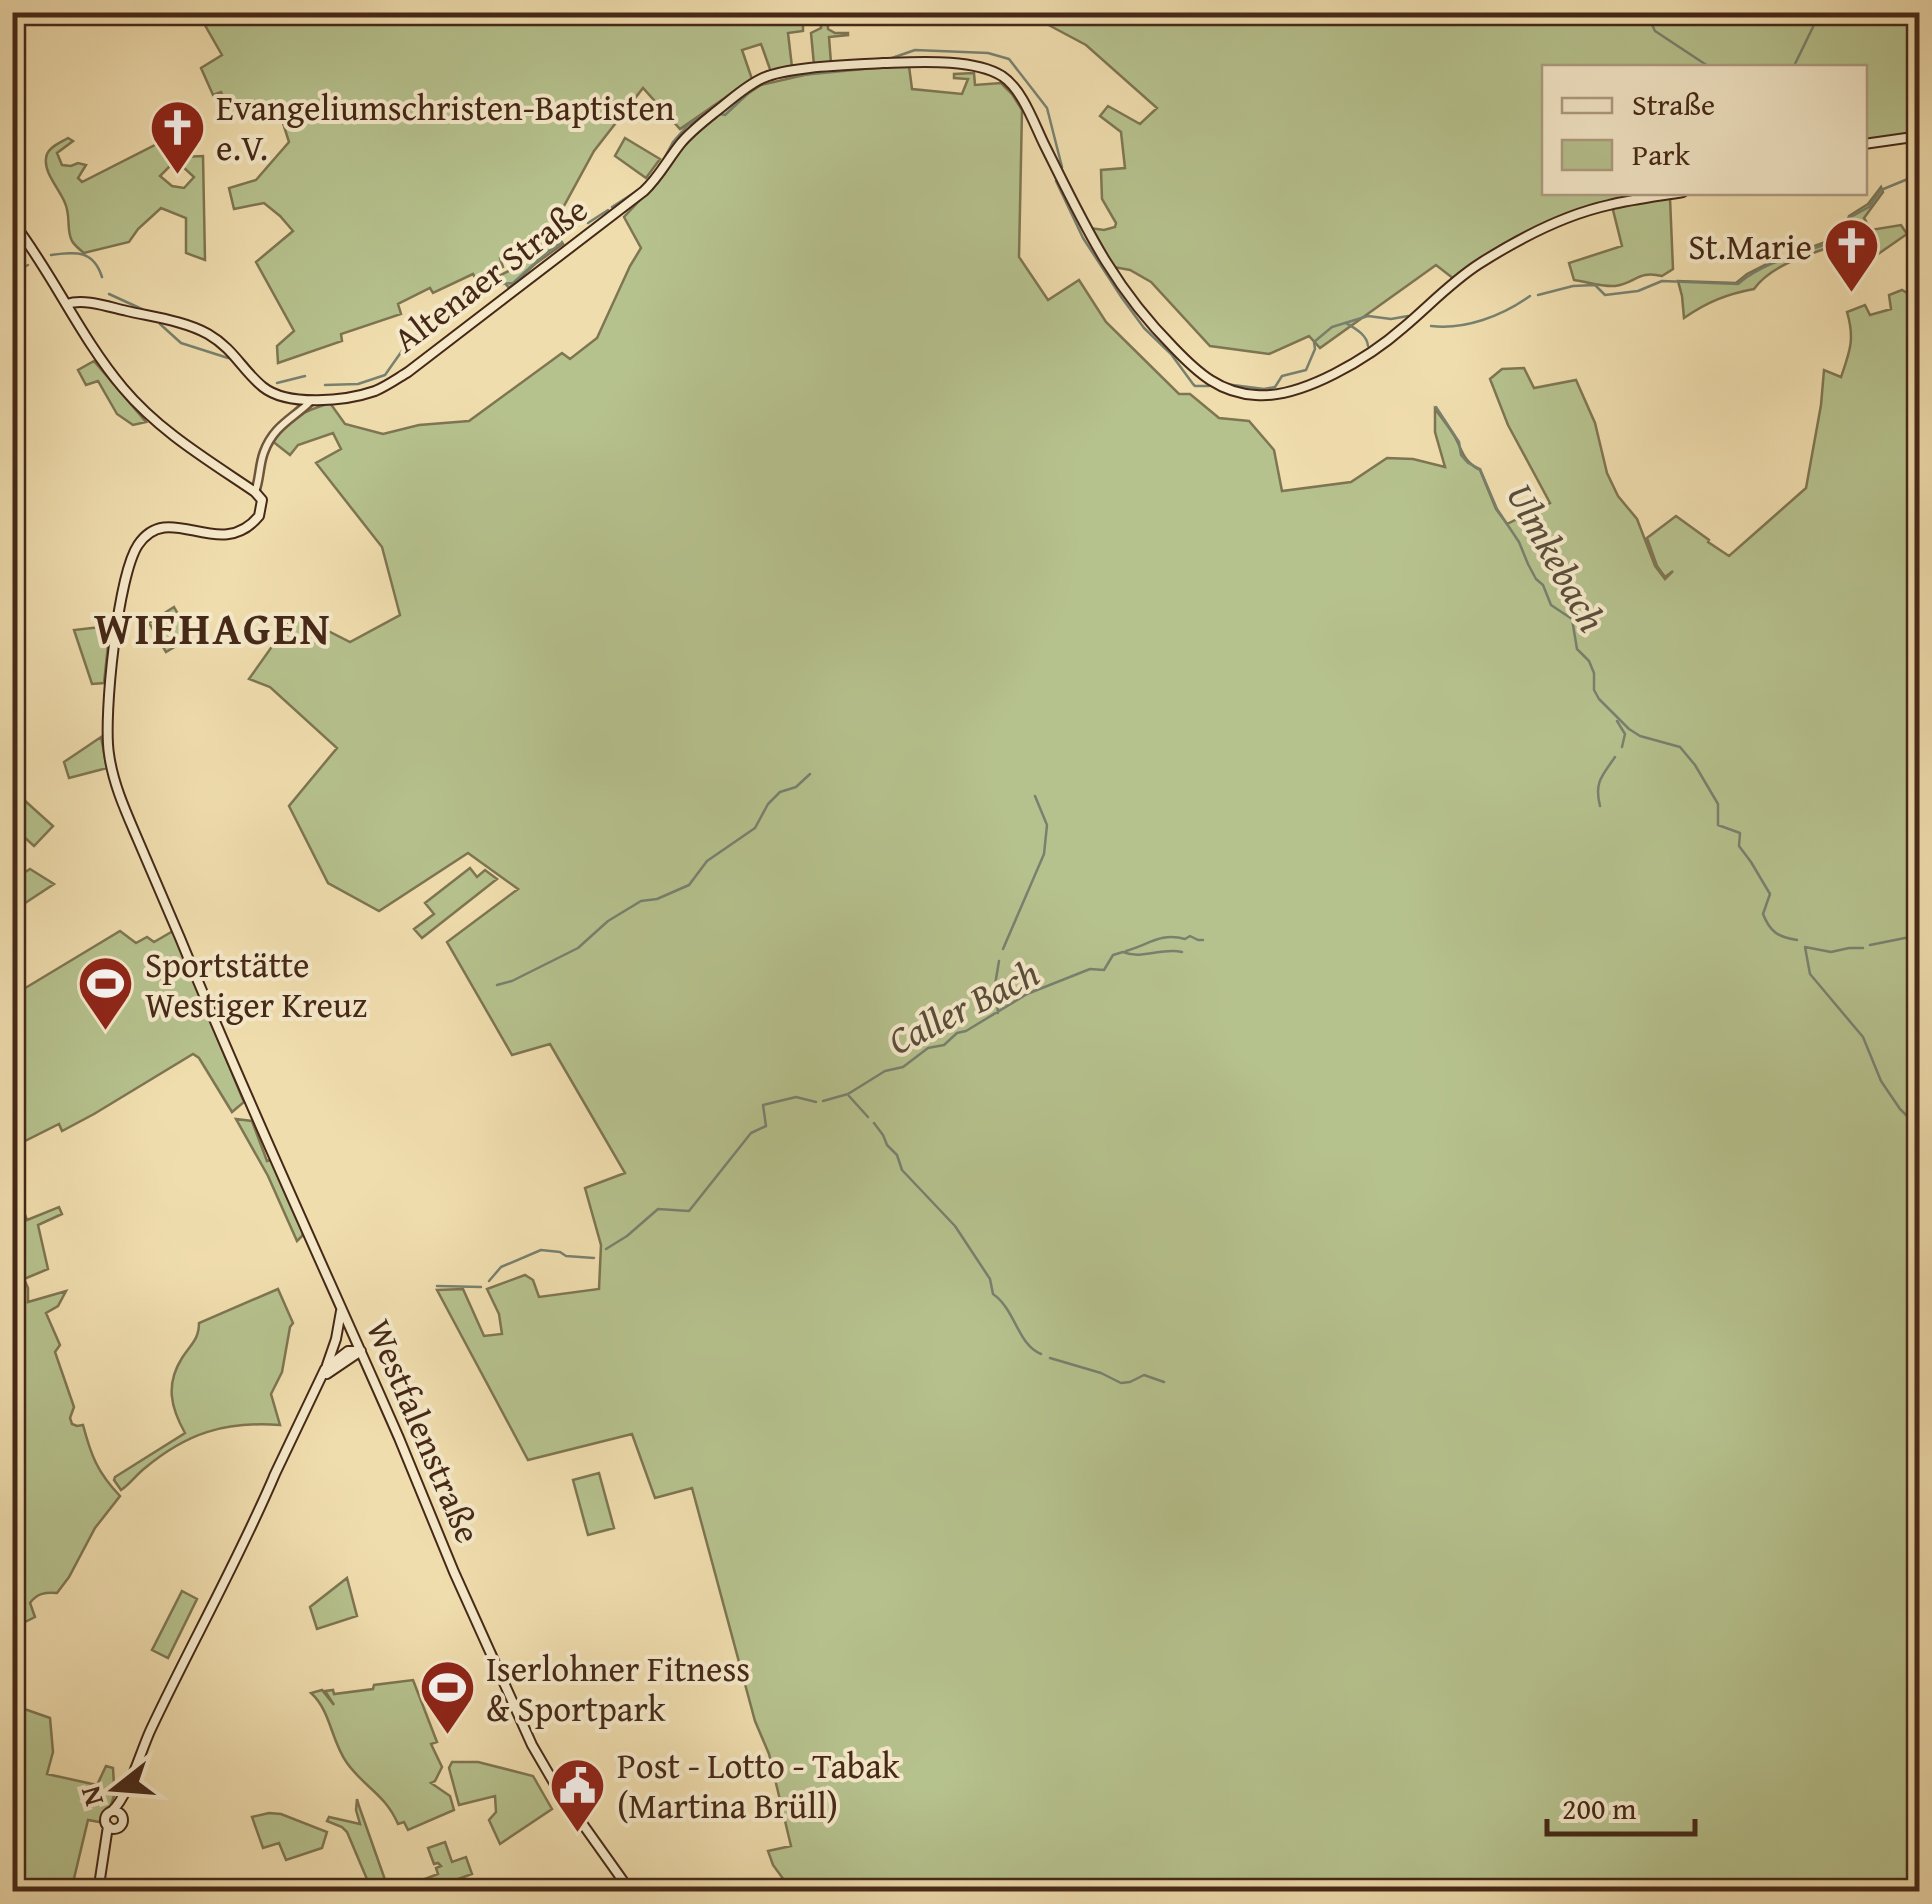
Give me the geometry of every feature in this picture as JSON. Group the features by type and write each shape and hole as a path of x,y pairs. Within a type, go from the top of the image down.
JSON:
{"main road":[{"name":"Altenaer Straße","path":"67,304 76,301 98,305 204,332 225,345 269,391 286,398 312,400 375,391 408,372 644,191 684,139 749,86 772,74 845,66 914,62 964,66 992,71 1007,80 1054,162 1100,256 1148,322 1208,380 1238,393 1264,396 1296,391 1332,375 1386,342 1468,272 1564,219 1608,205 1666,195"},
{"path":"1867,144 1920,136"},
{"path":"12,221 107,368 136,403 169,432 255,492"},
{"name":"Westfalenstraße","path":"255,492 262,500 262,510 245,530 225,535 153,530 135,548 127,572 110,680 107,741 113,774 196,976 532,1745 557,1788 630,1892"},
{"path":"98,1892 112,1827 106,1818 116,1812 150,1731 319,1383 336,1339 341,1306"},
{"path":"325,1369 348,1351 361,1351"},
{"path":"319,1383 361,1351"},
{"path":"112,1827 123,1822 116,1812"}],"street":[{"path":"255,492 260,464 272,436 284,421 312,400"}],"green space":[{"path":"845,12 828,18 828,29 848,33 829,37 831,63 814,65 811,33 821,28 821,22 809,19 803,31 788,33 792,67 771,72 761,44 742,50 752,79 680,129 643,88 594,151 552,228 563,244 509,288 499,276 522,264 537,249 530,238 500,258 503,267 477,281 473,274 433,293 430,288 398,304 401,314 341,334 342,341 278,363 277,346 294,331 256,262 293,231 264,203 234,209 229,188 256,180 289,142 277,104 233,115 221,92 213,95 201,68 222,55 198,13"},
{"path":"1026,13 1919,13 1919,133 1867,142 1867,65 1542,65 1542,195 1661,195 1553,221 1454,279 1436,265 1320,348 1309,336 1269,354 1210,346 1151,282 1130,270 1108,266 1090,228 1115,227 1102,199 1101,170 1125,168 1121,132 1100,116 1108,106 1140,124 1157,108 1086,45"},
{"path":"909,66 912,89 962,94 968,79 954,78 954,74 974,73 975,85 1001,83 1012,94 1022,110 1019,257 1048,300 1079,280 1106,322 1179,394 1190,394 1219,418 1249,421 1274,450 1282,491 1351,482 1387,458 1445,467 1435,432 1435,409 1467,460 1480,470 1496,509 1507,524 1550,503 1508,425 1490,379 1502,369 1524,368 1534,388 1576,380 1595,423 1607,473 1618,496 1637,519 1655,566 1665,579 1673,571 1665,577 1647,538 1676,516 1729,556 1806,488 1824,370 1841,377 1849,352 1851,330 1847,312 1865,305 1870,315 1891,309 1889,295 1902,290 1907,293 1919,265 1919,1891 792,1891 768,1851 791,1846 769,1754 755,1721 692,1488 655,1498 632,1434 528,1460 437,1290 463,1289 484,1336 502,1334 499,1314 487,1289 525,1275 533,1280 539,1297 599,1289 601,1245 585,1188 625,1173 550,1044 512,1055 447,942 518,889 468,853 379,911 328,883 289,806 337,748 270,687 249,679 295,614 350,642 400,615 382,547 316,463 341,449 333,433 298,445 290,455 271,440 297,416 330,403 345,424 383,434 419,425 469,421 562,353 570,359 597,338 641,248 624,217 656,183 675,154 714,116 761,85 813,73"},
{"path":"68,138 73,141 57,153 62,165 86,165 78,178 82,182 159,143 181,138 181,155 160,176 172,186 184,188 194,177 183,167 182,157 203,156 205,260 186,253 186,218 161,208 129,242 84,253 79,249 70,237 65,203 46,164 48,152"},
{"path":"625,138 660,159 646,178 615,156"},
{"path":"1881,187 1883,192 1864,218 1871,230 1901,225 1907,234 1868,261 1848,241 1784,265 1754,289 1718,299 1684,318 1678,281 1736,283 1771,262 1839,237 1849,216 1868,204"},
{"path":"1670,198 1673,269 1662,276 1642,276 1615,286 1574,280 1569,263 1622,246 1612,206"},
{"path":"94,361 146,422 133,425 117,414 98,381 86,385 78,370"},
{"path":"174,607 191,637 166,652 149,623"},
{"path":"110,626 104,683 92,684 74,630"},
{"path":"101,737 107,768 69,778 64,762"},
{"path":"13,790 53,826 34,846 13,827"},
{"path":"470,868 477,877 485,870 497,879 422,938 414,929 434,914 425,903"},
{"path":"30,869 54,884 13,911 13,880"},
{"path":"120,931 136,943 147,937 154,942 173,931 244,1102 232,1112 193,1054 62,1131 59,1124 13,1147 12,979 22,990"},
{"path":"236,1119 252,1121 267,1161 272,1160 304,1231 297,1241 268,1176"},
{"path":"13,1184 27,1220 59,1207 62,1214 38,1225 48,1269 24,1279 28,1302 66,1291 58,1306 46,1313 60,1345 55,1352 74,1407 70,1418 72,1424 83,1425 96,1463 120,1496 95,1528 57,1593 36,1597 30,1603 35,1617 13,1628"},
{"path":"278,1289 293,1323 282,1372 271,1394 280,1425 242,1425 192,1438 161,1456 121,1490 115,1477 185,1433 173,1405 173,1378 196,1338 199,1323"},
{"path":"599,1473 614,1528 588,1535 573,1480"},
{"path":"347,1578 357,1616 317,1629 310,1607"},
{"path":"182,1591 197,1599 168,1658 152,1650"},
{"path":"413,1680 437,1742 431,1744 442,1767 431,1783 450,1796 454,1810 408,1830 404,1822 398,1824 387,1805 347,1763 323,1708 311,1693 322,1690 334,1705 325,1691 333,1690 334,1694"},
{"path":"13,1705 50,1718 53,1752 47,1774 97,1785 106,1766 113,1768 117,1787 105,1823 88,1820 71,1891 13,1892"},
{"path":"452,1762 478,1762 533,1776 552,1809 500,1844 489,1820 496,1812 495,1796 459,1805 449,1768"},
{"path":"357,1799 389,1891 372,1891 347,1832 327,1821 329,1817 360,1824"},
{"path":"269,1813 327,1832 322,1848 286,1860 279,1843 263,1848 252,1817"},
{"path":"445,1842 452,1862 466,1857 472,1874 425,1891 422,1880 438,1874 436,1868 441,1866 434,1864 428,1848"}],"waterway":[{"path":"1646,12 1655,31 1706,65"},
{"path":"1794,65 1813,27 1814,12"},
{"path":"892,58 915,50 988,53 1009,59 1047,108 1062,167"},
{"path":"720,114 725,115 755,87 772,78 884,67"},
{"path":"612,207 640,189 687,126 710,110"},
{"path":"1538,295 1595,285 1605,295 1638,291 1662,281 1738,284 1771,264 1835,241 1844,235 1849,218 1869,207 1881,190 1920,174"},
{"path":"1056,181 1083,238 1144,328 1171,354 1195,386 1209,386"},
{"path":"588,223 608,210"},
{"path":"467,301 492,285 513,283 562,242"},
{"path":"51,255 82,254 94,261 102,277"},
{"path":"12,268 28,265"},
{"path":"109,294 144,310"},
{"path":"1431,326 1483,320 1530,296"},
{"path":"325,385 358,384 385,375 426,324 462,305"},
{"path":"1225,384 1275,387 1282,376 1306,370 1314,342 1332,327 1368,316 1408,316"},
{"path":"1346,323 1363,335 1368,346"},
{"path":"160,324 181,343 228,358"},
{"path":"277,383 305,376"},
{"name":"Ulmkebach","path":"1436,407 1459,442 1461,455 1480,469 1497,509 1551,605 1572,619 1577,649 1589,661 1599,699 1629,729 1680,747 1695,765 1718,804 1718,825 1740,833 1739,846 1770,894 1763,914 1769,925 1780,935 1797,940"},
{"path":"1617,721 1625,734 1622,747"},
{"path":"1600,806 1599,785 1615,757"},
{"path":"497,985 578,948 608,921 641,901 657,899 689,885 707,861 755,828 768,804 780,792 796,787 810,774"},
{"path":"1003,949 1044,854 1047,825 1035,796"},
{"path":"1870,945 1920,935"},
{"name":"Caller Bach","path":"1126,951 1169,937 1203,940"},
{"name":"Ulmkebach","path":"1863,948 1831,952 1805,947 1810,974 1863,1037 1881,1081 1909,1118 1908,1124 1920,1132"},
{"name":"Caller Bach","path":"823,1101 848,1094 885,1071 903,1067 928,1048 944,1045 957,1033 1027,994 1090,969 1104,970 1113,955 1182,952"},
{"path":"998,1013 995,985 999,961"},
{"path":"849,1096 868,1117"},
{"name":"Caller Bach","path":"606,1249 658,1209 689,1211 751,1133 766,1126 763,1105 796,1097 816,1102"},
{"path":"874,1123 897,1155 902,1170 955,1226 990,1279 993,1294 1027,1343 1041,1354"},
{"name":"Caller Bach","path":"489,1281 501,1267 541,1250 594,1258"},
{"name":"Caller Bach","path":"437,1286 481,1287"},
{"path":"1050,1358 1121,1383 1144,1375 1164,1382"}],"place":[{"name":"Evangeliumschristen-Baptisten e.V.","path":"177,176"},
{"name":"St.Marie","path":"1851,295"},
{"name":"Sportstätte Westiger Kreuz","path":"106,1033"},
{"name":"Iserlohner Fitness & Sportpark","path":"447,1737"},
{"name":"Post - Lotto - Tabak (Martina Brüll)","path":"578,1834"}],"district":[{"name":"WIEHAGEN","path":"213,627"}]}
